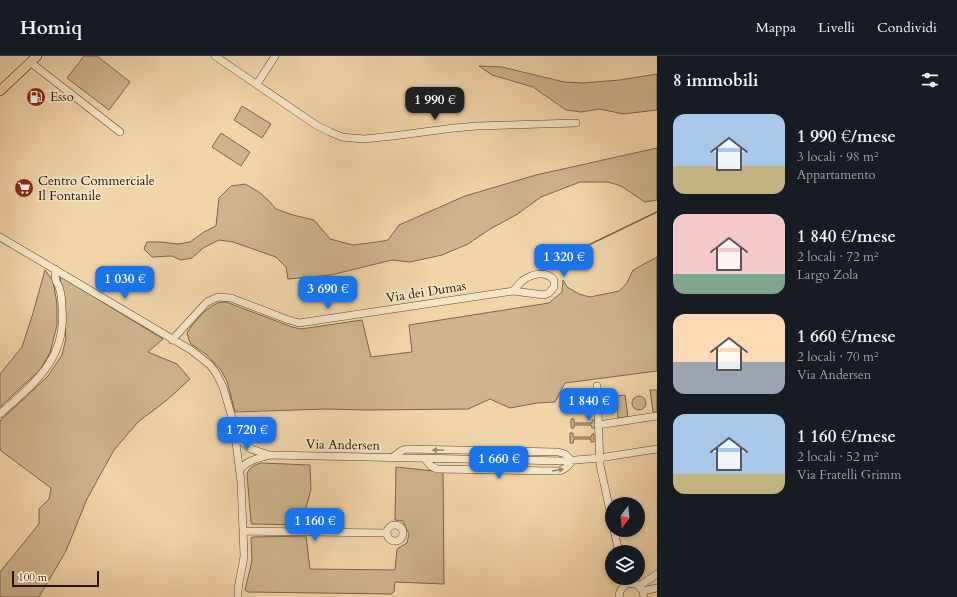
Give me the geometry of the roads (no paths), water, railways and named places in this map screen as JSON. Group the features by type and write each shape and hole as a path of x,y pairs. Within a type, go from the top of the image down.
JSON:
{"main road":[{"path":"0,91 34,59"}],"street":[{"path":"215,56 296,112 336,135 348,138 373,138 477,126 576,123"},
{"path":"257,84 275,56"},
{"path":"34,59 120,132"},
{"path":"0,237 199,356 210,365 216,373 225,391 231,414 239,470 244,531 244,559 238,588 238,597"},
{"path":"0,414 41,376 54,356 60,339 62,320 62,305 59,287 56,281 55,269"},
{"path":"541,273 551,276 554,280 554,287 549,293 544,295 513,291 522,282 541,273"},
{"path":"59,287 68,277"},
{"name":"Via dei Dumas","path":"172,340 207,302 218,298 231,298 299,323 513,291"},
{"path":"597,386 599,458 607,497"},
{"path":"598,425 657,416"},
{"name":"Via Andersen","path":"235,435 251,449 270,455"},
{"name":"Via Andersen","path":"392,458 400,451 406,449 558,452 565,454 572,460"},
{"name":"Via Andersen","path":"239,470 252,460 270,455 558,461 599,458 657,449"},
{"path":"425,459 431,466 437,469 557,472 566,468 572,460"},
{"path":"244,531 387,533"},
{"path":"642,591 657,574"},
{"path":"619,597 624,585"},
{"path":"642,591 657,588"}],"waterway":[{"path":"572,253 657,212"}],"place":[{"name":"Esso","path":"36,97"},
{"name":"Centro Commerciale Il Fontanile","path":"24,188"}]}
